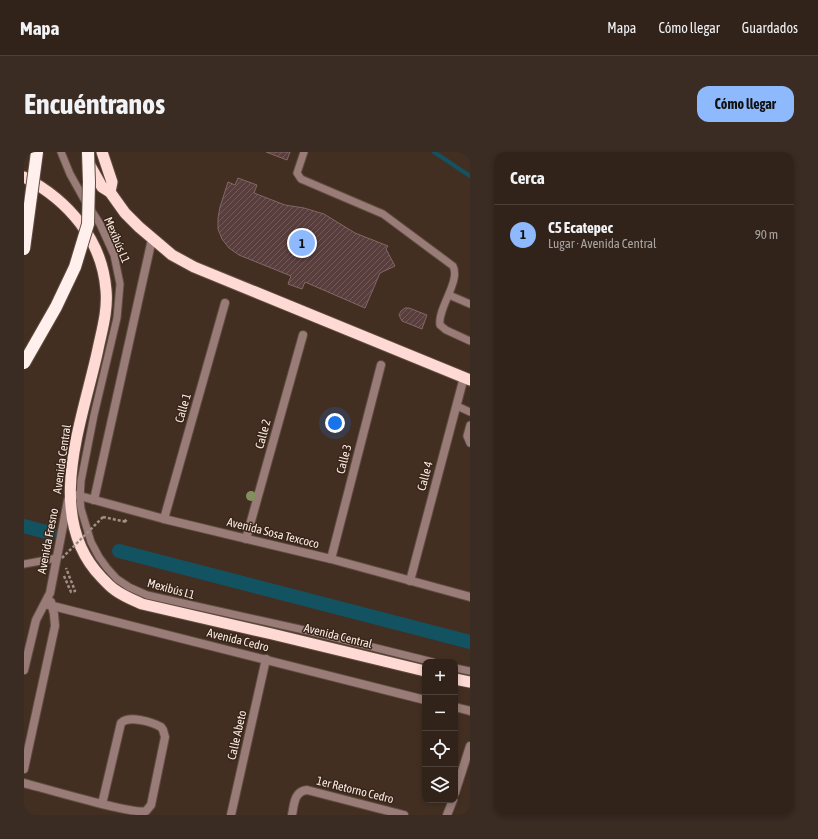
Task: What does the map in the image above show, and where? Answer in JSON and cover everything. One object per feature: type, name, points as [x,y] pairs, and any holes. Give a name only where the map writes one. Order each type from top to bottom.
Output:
[{"type":"highway","points":[[24,249],[37,152]]},
{"type":"highway","points":[[83,152],[102,187],[110,192],[125,213],[152,239],[172,255],[194,267],[467,378]]},
{"type":"highway","points":[[24,363],[56,308],[75,267],[88,224],[88,152]]},
{"type":"highway","points":[[102,152],[112,182],[110,192]]},
{"type":"highway","name":"Avenida Central","points":[[24,177],[49,193],[70,211],[83,225],[97,252],[105,279],[107,291],[105,317],[74,452],[75,495],[70,506],[76,532],[89,563],[114,590],[123,596],[142,604],[422,670]]},
{"type":"highway","points":[[458,680],[470,682]]},
{"type":"street","points":[[94,500],[152,239]]},
{"type":"street","name":"Calle 1","points":[[164,519],[226,303]]},
{"type":"street","name":"Calle 2","points":[[246,539],[303,335]]},
{"type":"street","name":"Calle 3","points":[[331,560],[380,365]]},
{"type":"street","name":"Calle 4","points":[[410,580],[457,406],[467,378]]},
{"type":"street","name":"Avenida Sosa Texcoco","points":[[75,495],[164,519],[410,580],[470,597]]},
{"type":"street","name":"Avenida Fresno","points":[[24,670],[36,620],[41,609],[48,605],[75,495]]},
{"type":"street","points":[[24,769],[55,626],[54,614],[48,605]]},
{"type":"street","name":"Avenida Cedro","points":[[48,605],[422,699]]},
{"type":"street","name":"Calle Abeto","points":[[231,815],[266,659]]},
{"type":"street","points":[[458,708],[470,711]]},
{"type":"street","points":[[24,783],[102,804],[148,813],[151,805],[164,734],[163,730],[157,725],[132,719],[124,720],[120,727],[102,804]]},
{"type":"street","points":[[458,784],[470,746]]},
{"type":"street","name":"1er Retorno Cedro","points":[[292,815],[297,795],[300,792],[308,790],[404,815]]},
{"type":"street","points":[[448,815],[452,803]]},
{"type":"lane","name":"Mexibús L1","points":[[61,152],[70,174],[100,224],[114,255],[120,284],[117,318],[94,415],[81,482],[75,495],[81,509],[87,533],[99,557],[117,579],[129,587],[147,595],[304,630],[422,659]]},
{"type":"lane","points":[[304,152],[298,173],[301,179],[383,214],[453,266],[455,272],[449,295],[440,318],[440,325],[446,330],[470,341]]},
{"type":"lane","points":[[449,295],[470,304]]},
{"type":"lane","points":[[457,406],[470,412]]},
{"type":"lane","points":[[470,425],[467,436],[470,442]]},
{"type":"lane","points":[[24,564],[60,558]]},
{"type":"lane","points":[[458,669],[470,671]]},
{"type":"path","points":[[60,558],[103,517]]},
{"type":"path","points":[[60,558],[75,591],[71,592],[60,558]]},
{"type":"building","points":[[266,152],[290,152],[287,160]]},
{"type":"building","points":[[238,178],[257,185],[254,193],[285,205],[304,208],[324,214],[355,233],[388,246],[386,249],[395,266],[380,273],[365,308],[305,282],[302,289],[288,284],[291,276],[239,255],[229,248],[222,239],[218,229],[218,218],[228,182],[235,185]]},
{"type":"building","points":[[405,308],[409,308],[427,315],[422,329],[402,321],[399,315]]},
{"type":"waterway","points":[[434,152],[470,176]]},
{"type":"waterway","points":[[24,526],[50,533]]},
{"type":"waterway","points":[[119,551],[470,642]]},
{"type":"place","name":"C5 Ecatepec","points":[[302,243]]}]
